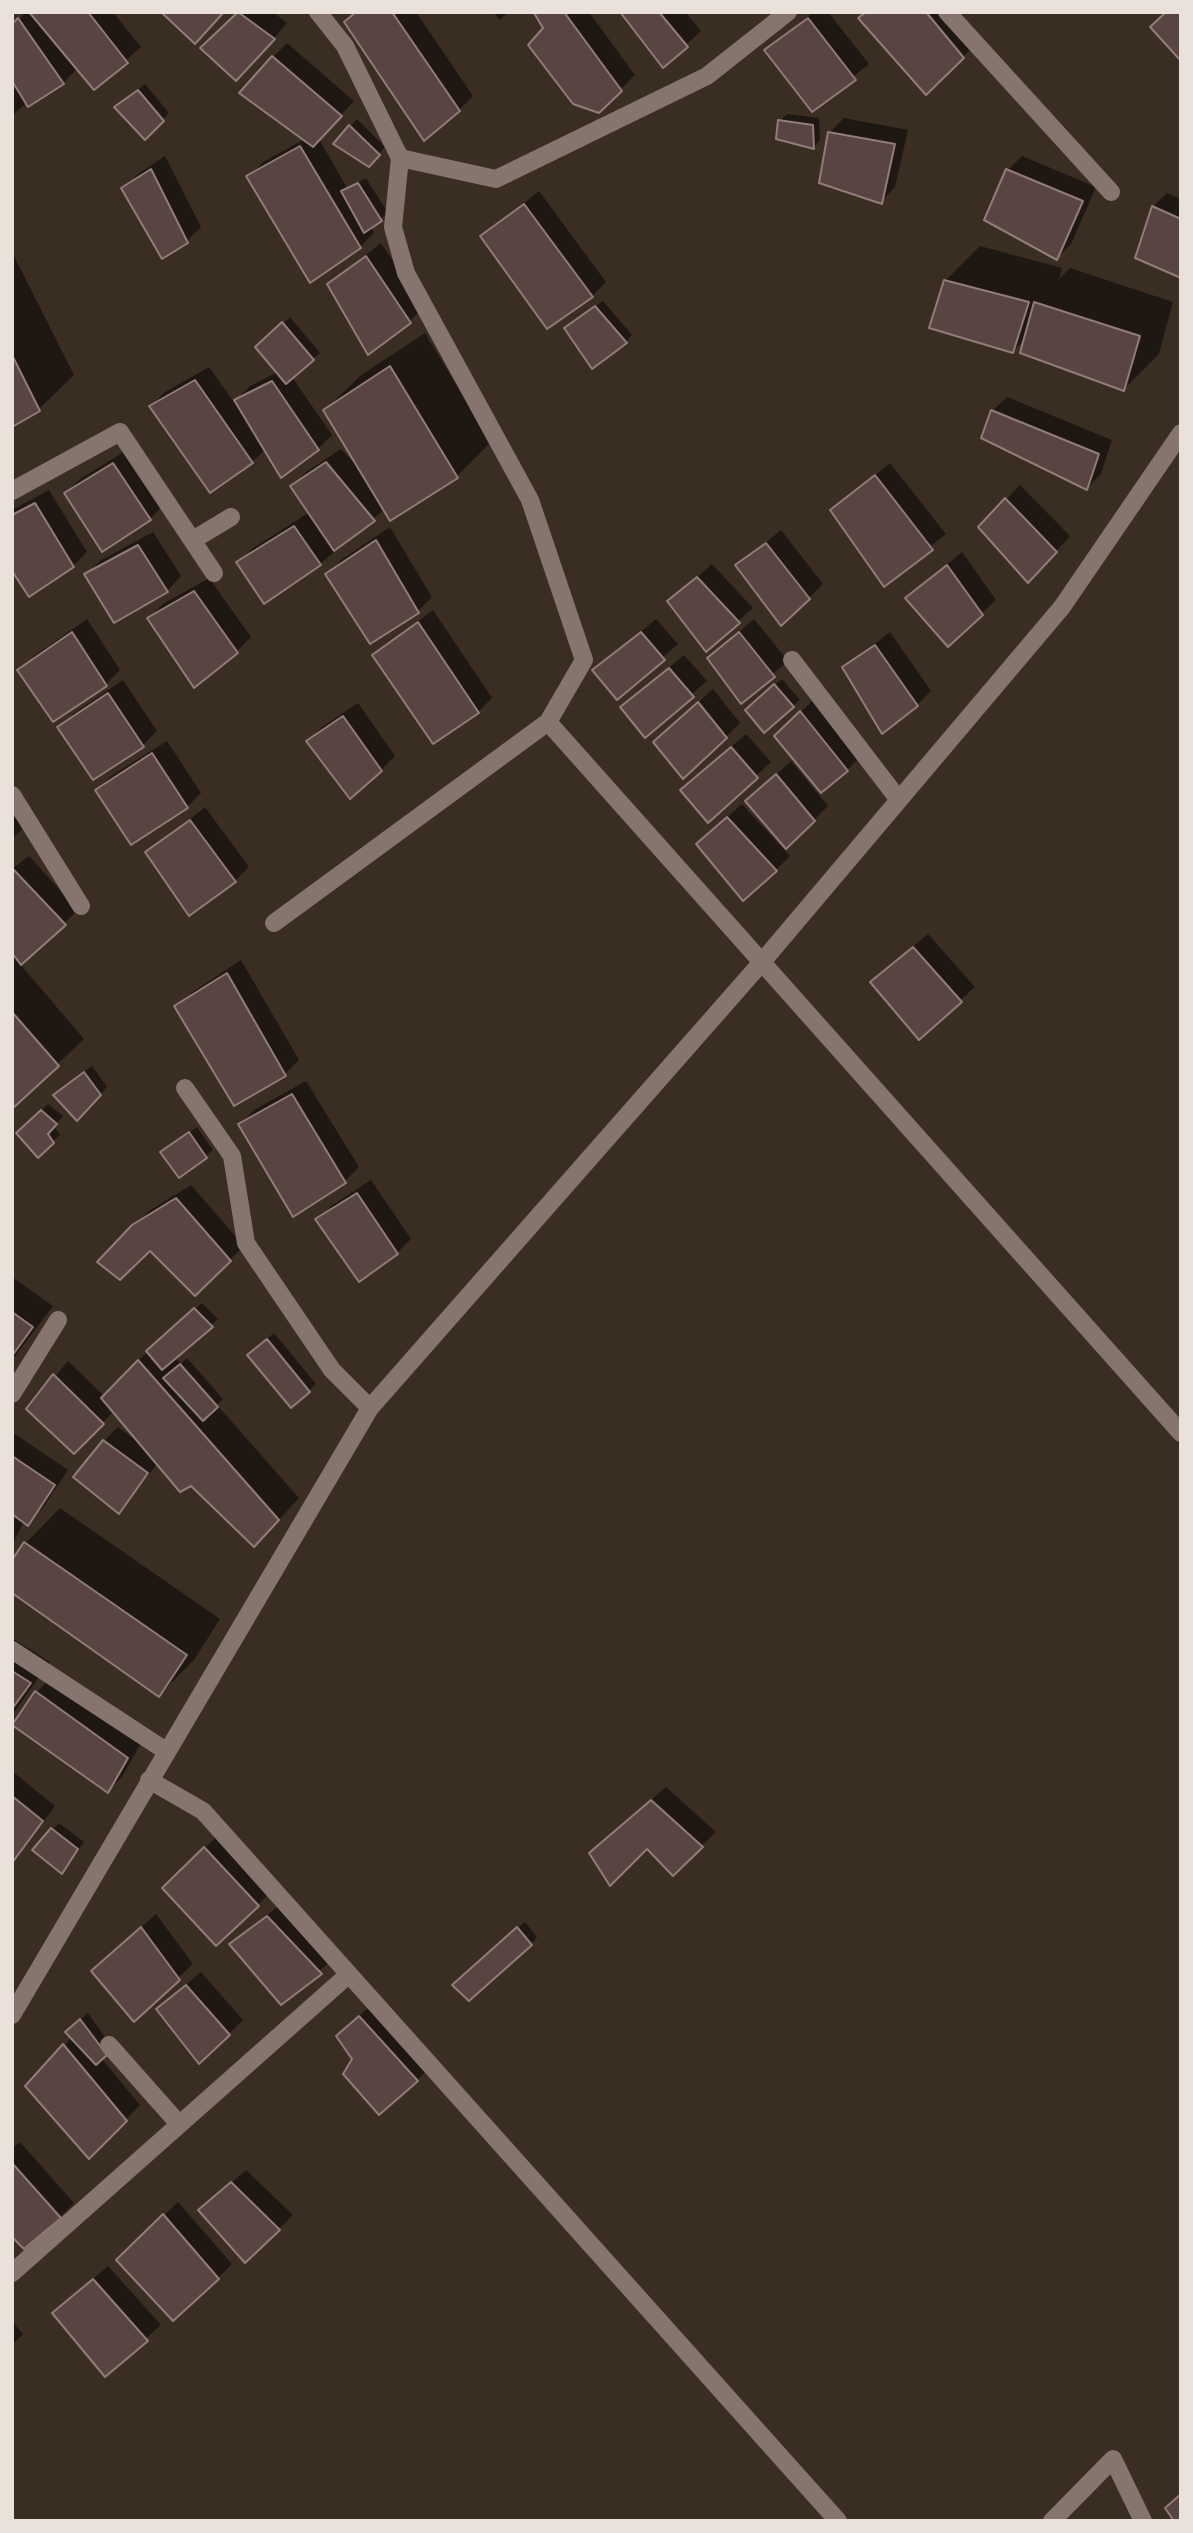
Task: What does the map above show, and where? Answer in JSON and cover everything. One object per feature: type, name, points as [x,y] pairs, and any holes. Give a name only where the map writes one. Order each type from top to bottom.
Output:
[{"type":"street","points":[[274,923],[548,722],[584,660],[530,500],[406,273],[393,227],[400,158],[345,46],[318,12]]},
{"type":"street","points":[[400,158],[496,179],[707,76],[788,12]]},
{"type":"street","points":[[947,12],[1111,192]]},
{"type":"street","points":[[12,492],[120,432],[214,573]]},
{"type":"street","points":[[12,2015],[370,1408],[762,962],[1062,607],[1181,433]]},
{"type":"street","points":[[192,540],[230,517]]},
{"type":"street","points":[[792,660],[899,800]]},
{"type":"street","points":[[548,722],[1181,1433]]},
{"type":"street","points":[[12,795],[81,906]]},
{"type":"street","points":[[185,1088],[232,1156],[246,1243],[332,1370],[370,1408]]},
{"type":"street","points":[[12,1394],[58,1320]]},
{"type":"street","points":[[12,1650],[166,1751]]},
{"type":"street","points":[[149,1780],[203,1811],[838,2521]]},
{"type":"street","points":[[12,2273],[348,1975]]},
{"type":"street","points":[[109,2045],[179,2124]]},
{"type":"street","points":[[1052,2521],[1113,2459],[1143,2521]]},
{"type":"building","points":[[29,12],[88,12],[128,63],[94,90]]},
{"type":"building","points":[[161,12],[224,12],[195,44]]},
{"type":"building","points":[[238,12],[275,39],[236,81],[200,48]]},
{"type":"building","points":[[356,12],[392,12],[460,111],[424,141],[344,22]]},
{"type":"building","points":[[564,12],[622,91],[599,113],[573,104],[528,45],[543,28],[534,13]]},
{"type":"building","points":[[620,12],[659,12],[688,47],[663,68]]},
{"type":"building","points":[[866,12],[926,12],[964,58],[926,95],[858,18]]},
{"type":"building","points":[[1166,12],[1181,12],[1181,61],[1150,27]]},
{"type":"building","points":[[18,18],[64,84],[28,107],[12,81],[12,24]]},
{"type":"building","points":[[808,18],[856,80],[812,112],[764,50]]},
{"type":"building","points":[[272,56],[342,116],[313,147],[239,93]]},
{"type":"building","points":[[138,90],[164,121],[145,140],[114,107]]},
{"type":"building","points":[[778,120],[813,125],[814,149],[776,139]]},
{"type":"building","points":[[349,125],[380,155],[369,167],[333,144]]},
{"type":"building","points":[[828,132],[895,144],[882,204],[819,183]]},
{"type":"building","points":[[300,146],[361,248],[310,283],[246,176]]},
{"type":"building","points":[[151,169],[188,243],[162,259],[121,188]]},
{"type":"building","points":[[1006,169],[1083,201],[1057,260],[984,220]]},
{"type":"building","points":[[358,183],[382,221],[364,233],[341,191]]},
{"type":"building","points":[[524,204],[593,297],[547,329],[480,236]]},
{"type":"building","points":[[1152,206],[1181,219],[1181,278],[1135,258]]},
{"type":"building","points":[[366,256],[411,323],[368,355],[327,284]]},
{"type":"building","points":[[944,280],[1029,302],[1013,353],[929,328]]},
{"type":"building","points":[[1034,302],[1140,336],[1124,391],[1020,353]]},
{"type":"building","points":[[595,306],[627,343],[592,369],[564,328]]},
{"type":"building","points":[[282,322],[314,360],[286,384],[255,347]]},
{"type":"building","points":[[12,355],[40,411],[12,427]]},
{"type":"building","points":[[390,366],[458,478],[390,521],[323,410]]},
{"type":"building","points":[[195,380],[253,463],[210,493],[149,406]]},
{"type":"building","points":[[272,381],[319,450],[281,478],[234,400]]},
{"type":"building","points":[[991,410],[1099,454],[1087,490],[981,438]]},
{"type":"building","points":[[326,462],[375,521],[334,551],[290,486]]},
{"type":"building","points":[[113,463],[151,520],[102,552],[64,493]]},
{"type":"building","points":[[875,475],[933,550],[884,587],[830,510]]},
{"type":"building","points":[[1005,498],[1057,552],[1028,583],[978,527]]},
{"type":"building","points":[[35,503],[74,567],[29,597],[12,571],[12,515]]},
{"type":"building","points":[[294,526],[321,565],[264,604],[236,562]]},
{"type":"building","points":[[376,540],[419,613],[370,644],[325,574]]},
{"type":"building","points":[[766,543],[810,599],[781,626],[735,565]]},
{"type":"building","points":[[138,545],[168,592],[114,623],[84,574]]},
{"type":"building","points":[[947,565],[983,615],[948,647],[905,598]]},
{"type":"building","points":[[697,577],[740,623],[706,652],[667,601]]},
{"type":"building","points":[[194,591],[238,653],[194,688],[147,618]]},
{"type":"building","points":[[418,622],[479,713],[433,744],[372,655]]},
{"type":"building","points":[[72,632],[107,686],[53,722],[17,670]]},
{"type":"building","points":[[641,632],[665,660],[617,700],[592,670]]},
{"type":"building","points":[[739,632],[775,677],[741,704],[707,658]]},
{"type":"building","points":[[875,645],[918,706],[882,734],[842,667]]},
{"type":"building","points":[[669,668],[694,697],[645,738],[620,707]]},
{"type":"building","points":[[774,684],[794,707],[764,733],[745,710]]},
{"type":"building","points":[[108,693],[144,747],[93,780],[57,727]]},
{"type":"building","points":[[698,702],[727,738],[683,779],[653,742]]},
{"type":"building","points":[[800,711],[848,771],[821,793],[774,736]]},
{"type":"building","points":[[343,716],[382,771],[350,799],[306,741]]},
{"type":"building","points":[[731,747],[758,778],[708,823],[680,790]]},
{"type":"building","points":[[152,753],[188,808],[131,845],[95,790]]},
{"type":"building","points":[[776,774],[815,821],[786,849],[745,801]]},
{"type":"building","points":[[727,817],[777,871],[743,901],[696,844]]},
{"type":"building","points":[[190,820],[236,882],[189,916],[145,852]]},
{"type":"building","points":[[13,869],[66,925],[21,965],[12,953]]},
{"type":"building","points":[[913,947],[962,1002],[919,1040],[870,982]]},
{"type":"building","points":[[227,973],[286,1076],[234,1106],[174,1006]]},
{"type":"building","points":[[12,1012],[59,1066],[12,1109]]},
{"type":"building","points":[[84,1072],[101,1095],[77,1121],[53,1095]]},
{"type":"building","points":[[292,1094],[346,1183],[293,1217],[238,1124]]},
{"type":"building","points":[[41,1110],[57,1124],[48,1134],[54,1143],[38,1158],[16,1133]]},
{"type":"building","points":[[189,1132],[207,1158],[179,1178],[160,1152]]},
{"type":"building","points":[[357,1193],[398,1254],[359,1282],[315,1219]]},
{"type":"building","points":[[176,1198],[231,1261],[195,1296],[150,1251],[120,1280],[97,1262],[132,1225]]},
{"type":"building","points":[[194,1308],[213,1327],[162,1370],[146,1351]]},
{"type":"building","points":[[12,1312],[33,1327],[12,1356]]},
{"type":"building","points":[[267,1339],[310,1392],[291,1408],[247,1355]]},
{"type":"building","points":[[138,1360],[279,1520],[254,1547],[191,1486],[180,1492],[101,1398]]},
{"type":"building","points":[[180,1364],[218,1407],[203,1421],[163,1378]]},
{"type":"building","points":[[53,1374],[104,1424],[74,1454],[26,1409]]},
{"type":"building","points":[[103,1440],[148,1473],[119,1514],[73,1477]]},
{"type":"building","points":[[12,1456],[55,1485],[28,1526],[12,1514]]},
{"type":"building","points":[[24,1542],[187,1655],[159,1697],[12,1593],[12,1560]]},
{"type":"building","points":[[12,1671],[31,1683],[12,1709]]},
{"type":"building","points":[[35,1691],[128,1758],[108,1793],[12,1725]]},
{"type":"building","points":[[12,1796],[43,1821],[12,1863]]},
{"type":"building","points":[[651,1800],[703,1847],[673,1876],[647,1849],[610,1886],[589,1853]]},
{"type":"building","points":[[51,1828],[78,1849],[62,1874],[32,1850]]},
{"type":"building","points":[[204,1847],[259,1906],[216,1946],[162,1888]]},
{"type":"building","points":[[267,1916],[322,1974],[281,2005],[229,1944]]},
{"type":"building","points":[[141,1927],[180,1980],[134,2022],[91,1971]]},
{"type":"building","points":[[517,1927],[532,1945],[469,2001],[452,1985]]},
{"type":"building","points":[[186,1985],[230,2035],[199,2064],[156,2009]]},
{"type":"building","points":[[359,2016],[418,2081],[379,2115],[343,2074],[352,2059],[336,2036]]},
{"type":"building","points":[[80,2019],[107,2055],[96,2065],[65,2032]]},
{"type":"building","points":[[63,2044],[127,2121],[89,2159],[25,2086]]},
{"type":"building","points":[[12,2163],[61,2218],[24,2249],[12,2237]]},
{"type":"building","points":[[231,2182],[280,2230],[245,2263],[198,2210]]},
{"type":"building","points":[[163,2214],[219,2279],[173,2321],[116,2260]]},
{"type":"building","points":[[93,2279],[148,2341],[105,2377],[52,2313]]},
{"type":"building","points":[[1181,2494],[1181,2521],[1174,2521],[1165,2508]]}]
